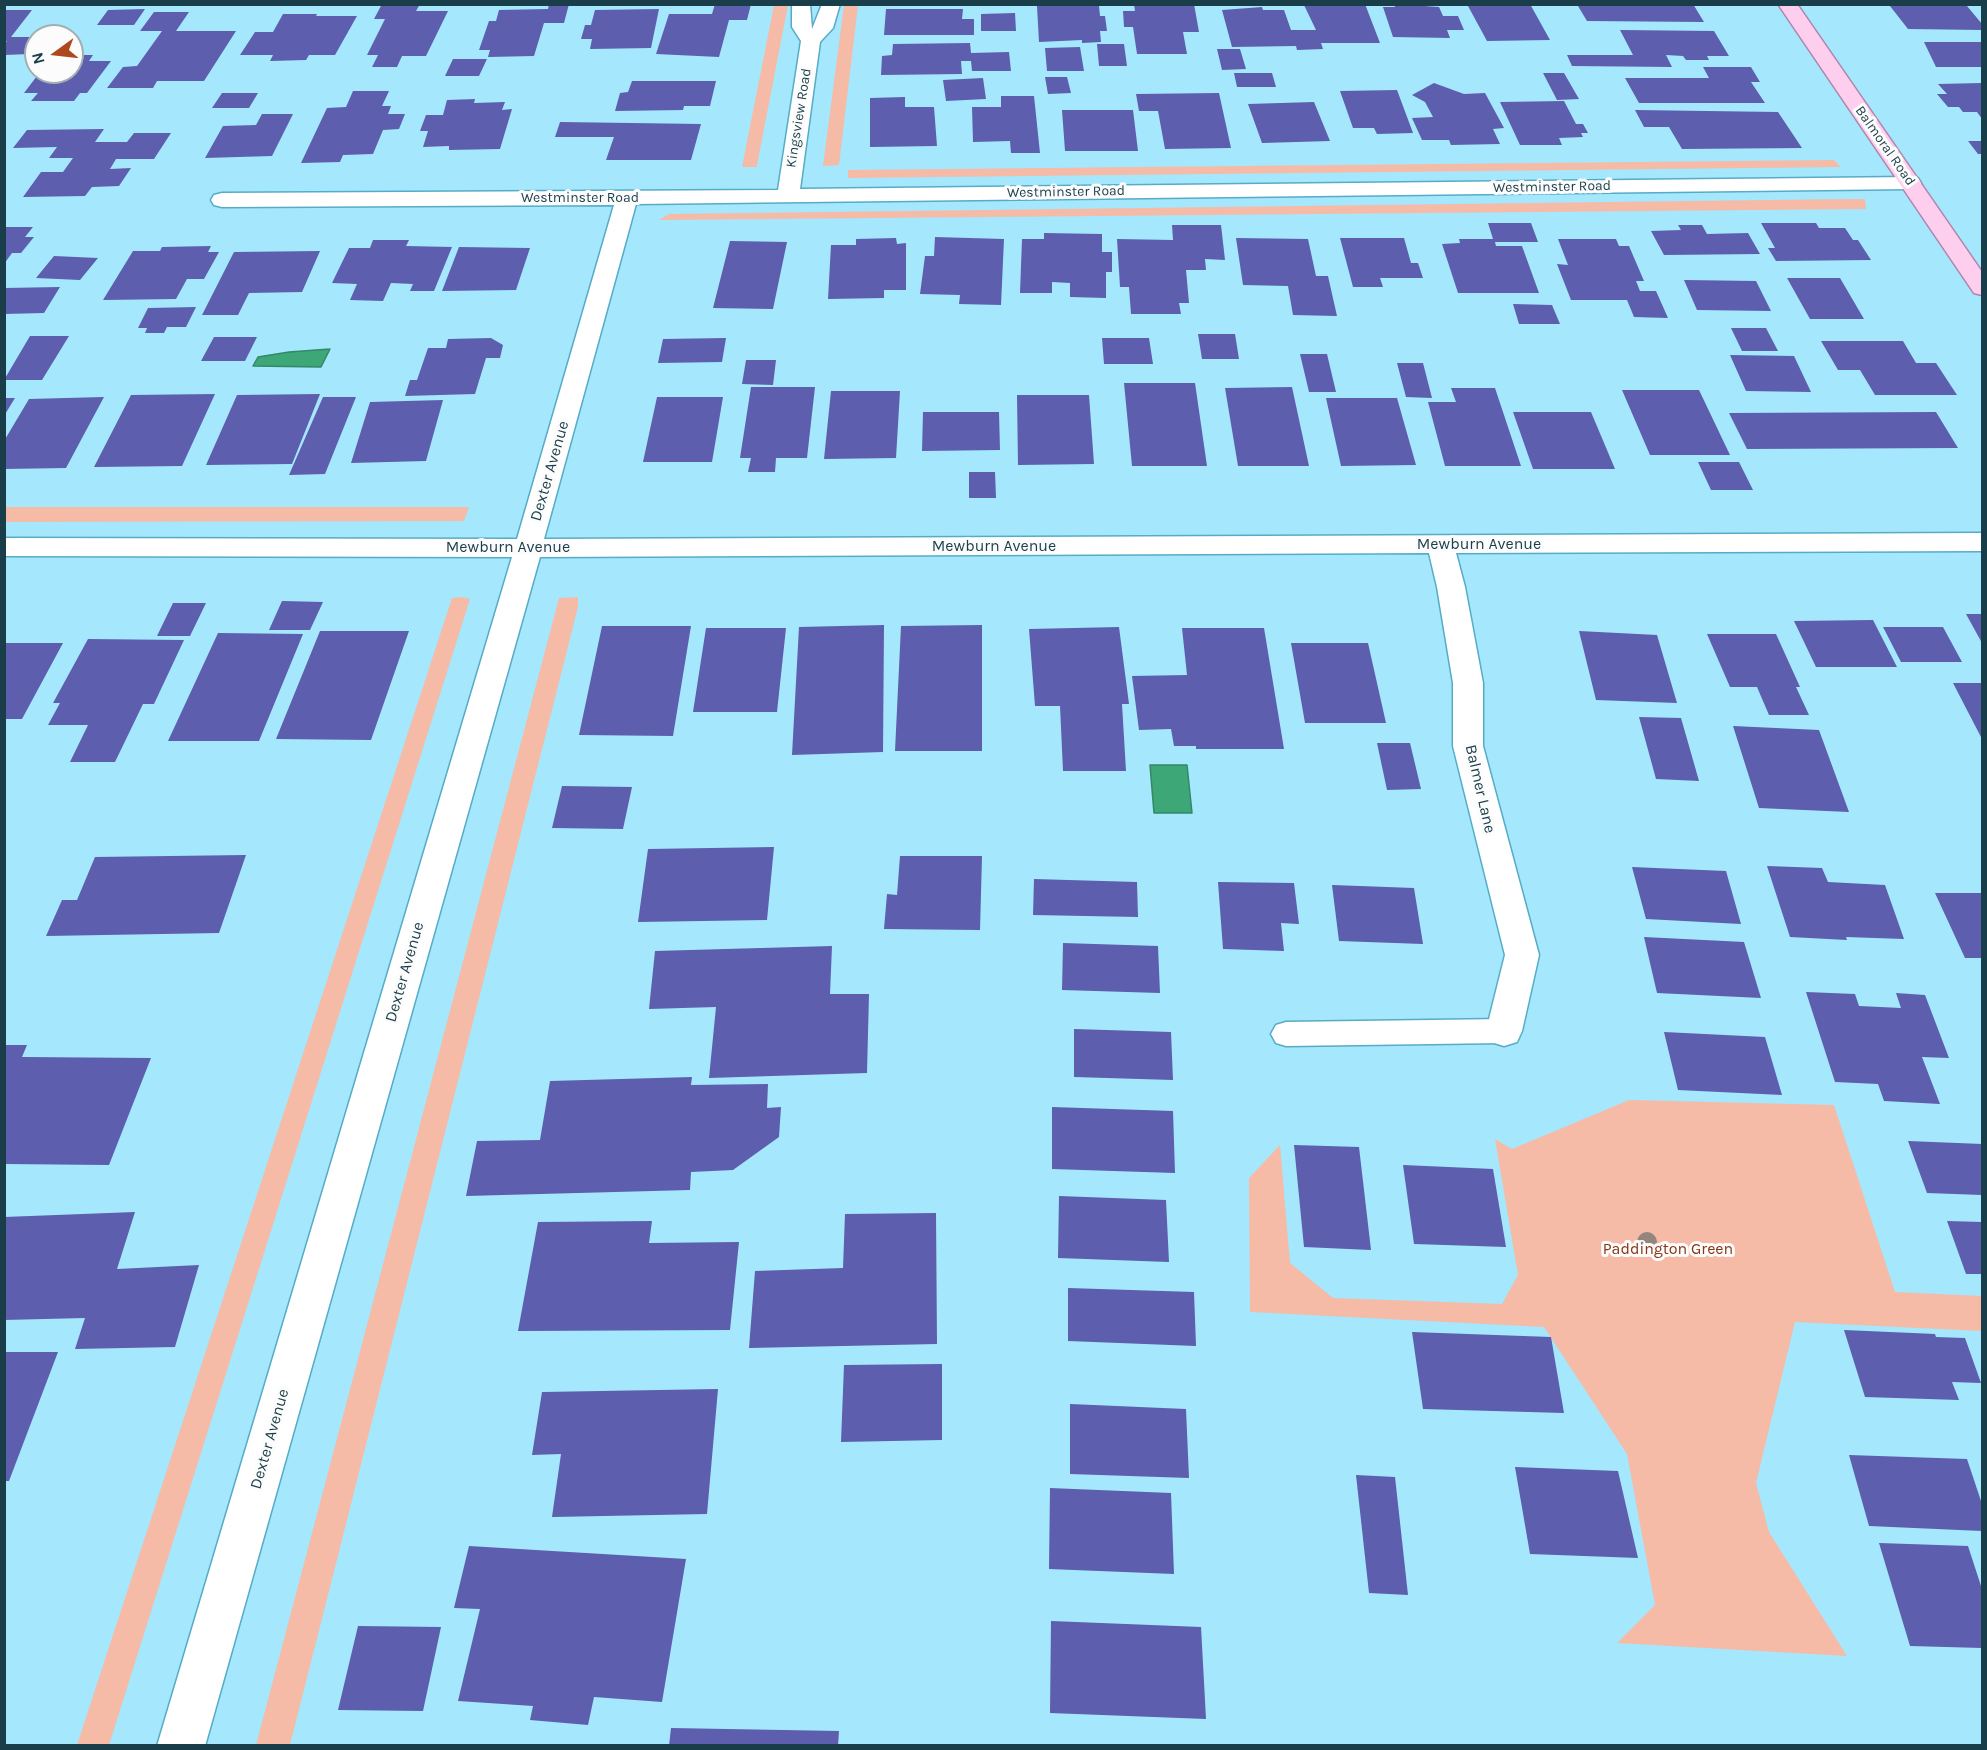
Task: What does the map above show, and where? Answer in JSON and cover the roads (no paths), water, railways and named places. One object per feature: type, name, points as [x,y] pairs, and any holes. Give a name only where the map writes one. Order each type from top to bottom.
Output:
[{"type":"main road","name":"Balmoral Road","points":[[1787,4],[1983,288]]},
{"type":"street","name":"Kingsview Road","points":[[801,4],[801,27],[811,41]]},
{"type":"street","name":"Kingsview Road","points":[[788,195],[811,41],[824,28],[831,4]]},
{"type":"street","name":"Westminster Road","points":[[222,200],[627,198],[1911,183]]},
{"type":"street","name":"Dexter Avenue","points":[[181,1746],[627,198]]},
{"type":"street","name":"Mewburn Avenue","points":[[4,547],[528,548],[1983,542]]},
{"type":"street","name":"Balmer Lane","points":[[1440,544],[1451,587],[1468,683],[1468,746],[1522,955],[1504,1031]]},
{"type":"lane","points":[[1286,1034],[1504,1031]]},
{"type":"park label","name":"Paddington Green","points":[[1668,1249]]}]
